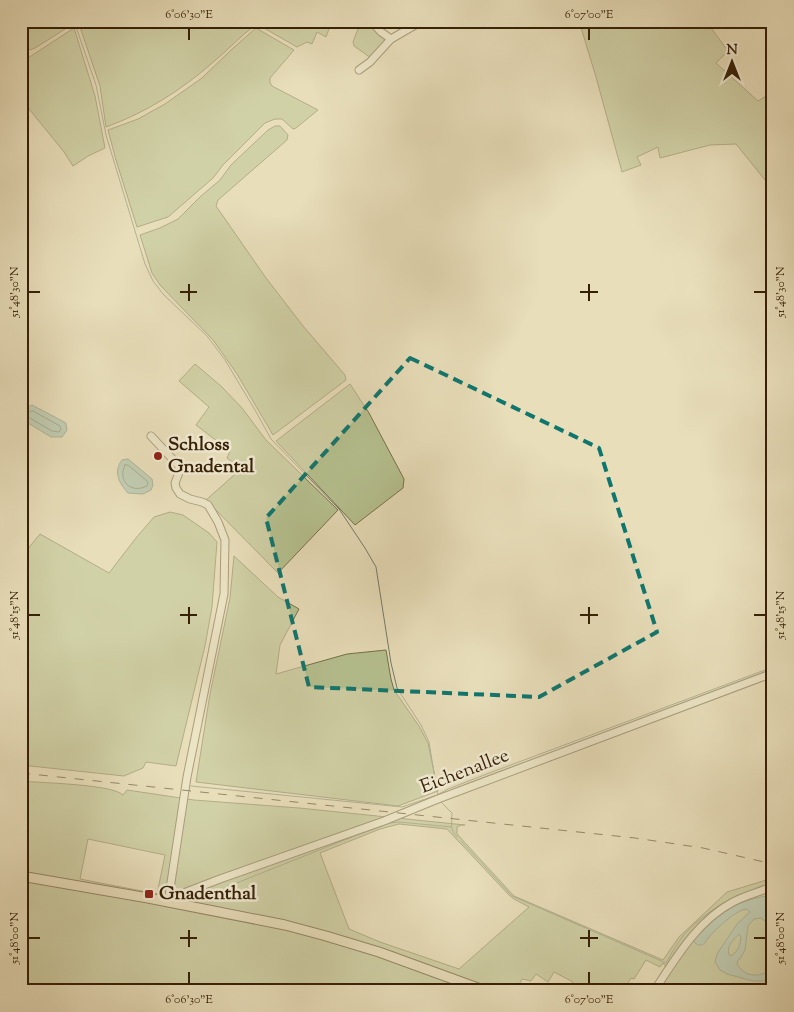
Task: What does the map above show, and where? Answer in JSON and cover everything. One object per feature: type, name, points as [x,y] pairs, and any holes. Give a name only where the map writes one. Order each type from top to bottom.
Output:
[{"type":"main road","points":[[21,876],[168,900],[263,920],[326,936],[486,991]]},
{"type":"street","points":[[371,21],[391,39]]},
{"type":"street","points":[[359,70],[370,62],[391,39],[422,21]]},
{"type":"street","points":[[151,436],[178,465],[180,470],[175,484],[180,494],[205,504],[218,522],[224,540],[224,594],[187,777],[168,900]]},
{"type":"street","name":"Eichenallee","points":[[168,900],[229,876],[384,821],[773,673]]},
{"type":"street","points":[[654,991],[691,937],[710,916],[732,902],[773,886]]},
{"type":"highlighted area","points":[[410,358],[599,448],[657,632],[539,697],[309,687],[266,518]]},
{"type":"green space","points":[[21,21],[72,21],[73,24],[30,50],[21,41]]},
{"type":"green space","points":[[78,21],[332,21],[326,37],[317,32],[312,44],[307,42],[297,47],[257,24],[199,74],[174,92],[148,108],[106,127],[100,86]]},
{"type":"green space","points":[[361,21],[369,21],[388,39],[371,58],[354,46],[353,42]]},
{"type":"green space","points":[[579,21],[706,21],[728,51],[716,63],[758,101],[773,92],[773,133],[767,139],[773,144],[773,172],[765,180],[736,144],[710,145],[660,158],[658,147],[637,157],[641,165],[622,172]]},
{"type":"green space","points":[[74,28],[95,96],[105,148],[73,166],[21,99],[21,63]]},
{"type":"green space","points":[[256,28],[294,50],[270,78],[272,86],[318,110],[293,129],[282,119],[275,119],[265,123],[223,165],[213,178],[168,217],[137,227],[108,130],[138,119],[165,104],[202,78]]},
{"type":"green space","points":[[275,126],[280,126],[288,135],[287,140],[218,200],[216,206],[266,278],[303,326],[345,375],[346,380],[273,435],[237,374],[213,340],[160,285],[152,273],[140,235],[178,219],[220,180],[231,165],[268,130]]},
{"type":"green space","points":[[195,364],[221,386],[242,408],[266,440],[338,510],[278,573],[206,500],[241,469],[227,458],[230,451],[196,425],[209,407],[179,381]]},
{"type":"green space","points":[[350,384],[369,413],[404,479],[403,488],[355,525],[276,441]]},
{"type":"green space","points":[[170,512],[183,515],[209,533],[217,542],[212,607],[205,646],[176,766],[146,762],[143,768],[124,776],[21,765],[21,557],[40,534],[109,573],[154,517]]},
{"type":"green space","points":[[234,556],[278,597],[299,609],[280,645],[276,674],[347,654],[386,650],[394,690],[419,726],[428,743],[438,791],[398,806],[196,782],[210,694],[230,598]]},
{"type":"green space","points":[[21,781],[91,786],[116,791],[123,795],[127,790],[194,800],[299,808],[465,825],[457,827],[457,834],[514,896],[663,960],[679,937],[727,892],[773,878],[773,991],[656,991],[669,970],[663,963],[660,967],[646,960],[634,979],[631,978],[628,983],[631,986],[629,990],[623,987],[620,990],[613,986],[610,991],[572,991],[569,989],[573,982],[554,972],[548,982],[536,974],[531,981],[522,979],[516,991],[498,991],[455,975],[447,987],[458,991],[21,991]],"holes":[[[399,824],[447,829],[509,895],[529,907],[459,969],[380,942],[349,929],[320,853],[380,829]],[[88,839],[165,855],[157,894],[80,879]]]},
{"type":"water","points":[[32,405],[66,423],[67,430],[62,437],[51,437],[23,420],[22,413]]},
{"type":"water","points":[[128,459],[152,479],[153,485],[151,490],[143,494],[128,493],[125,489],[118,477],[118,469],[122,460]]},
{"type":"water","points":[[773,894],[773,927],[761,918],[754,919],[748,926],[745,950],[737,964],[744,972],[754,975],[763,974],[773,968],[773,977],[767,981],[753,981],[727,974],[720,970],[715,962],[717,954],[737,924],[750,912],[747,909],[732,916],[716,929],[702,945],[694,942],[694,939],[711,922],[739,904]],"holes":[[[739,934],[741,937],[738,948],[730,956],[728,950],[730,944]]]},
{"type":"waterway","points":[[74,21],[96,85],[106,135],[145,264],[153,281],[163,294],[207,336],[225,360],[271,439],[339,509],[376,567],[391,663],[397,688],[421,725],[429,742],[438,797]]},
{"type":"waterway","points":[[191,786],[402,807],[773,667]]},
{"type":"waterway","points":[[440,801],[452,813],[452,828],[457,837]]},
{"type":"waterway","points":[[390,823],[399,822],[451,827]]},
{"type":"waterway","points":[[224,888],[382,826]]},
{"type":"waterway","points":[[461,841],[512,896],[666,963],[683,936],[695,924],[718,906],[741,894]]},
{"type":"railway","points":[[21,773],[635,838],[703,848],[773,864]]},
{"type":"place","name":"Schloss Gnadental","points":[[158,456]]},
{"type":"place","name":"Gnadenthal","points":[[149,894]]}]
